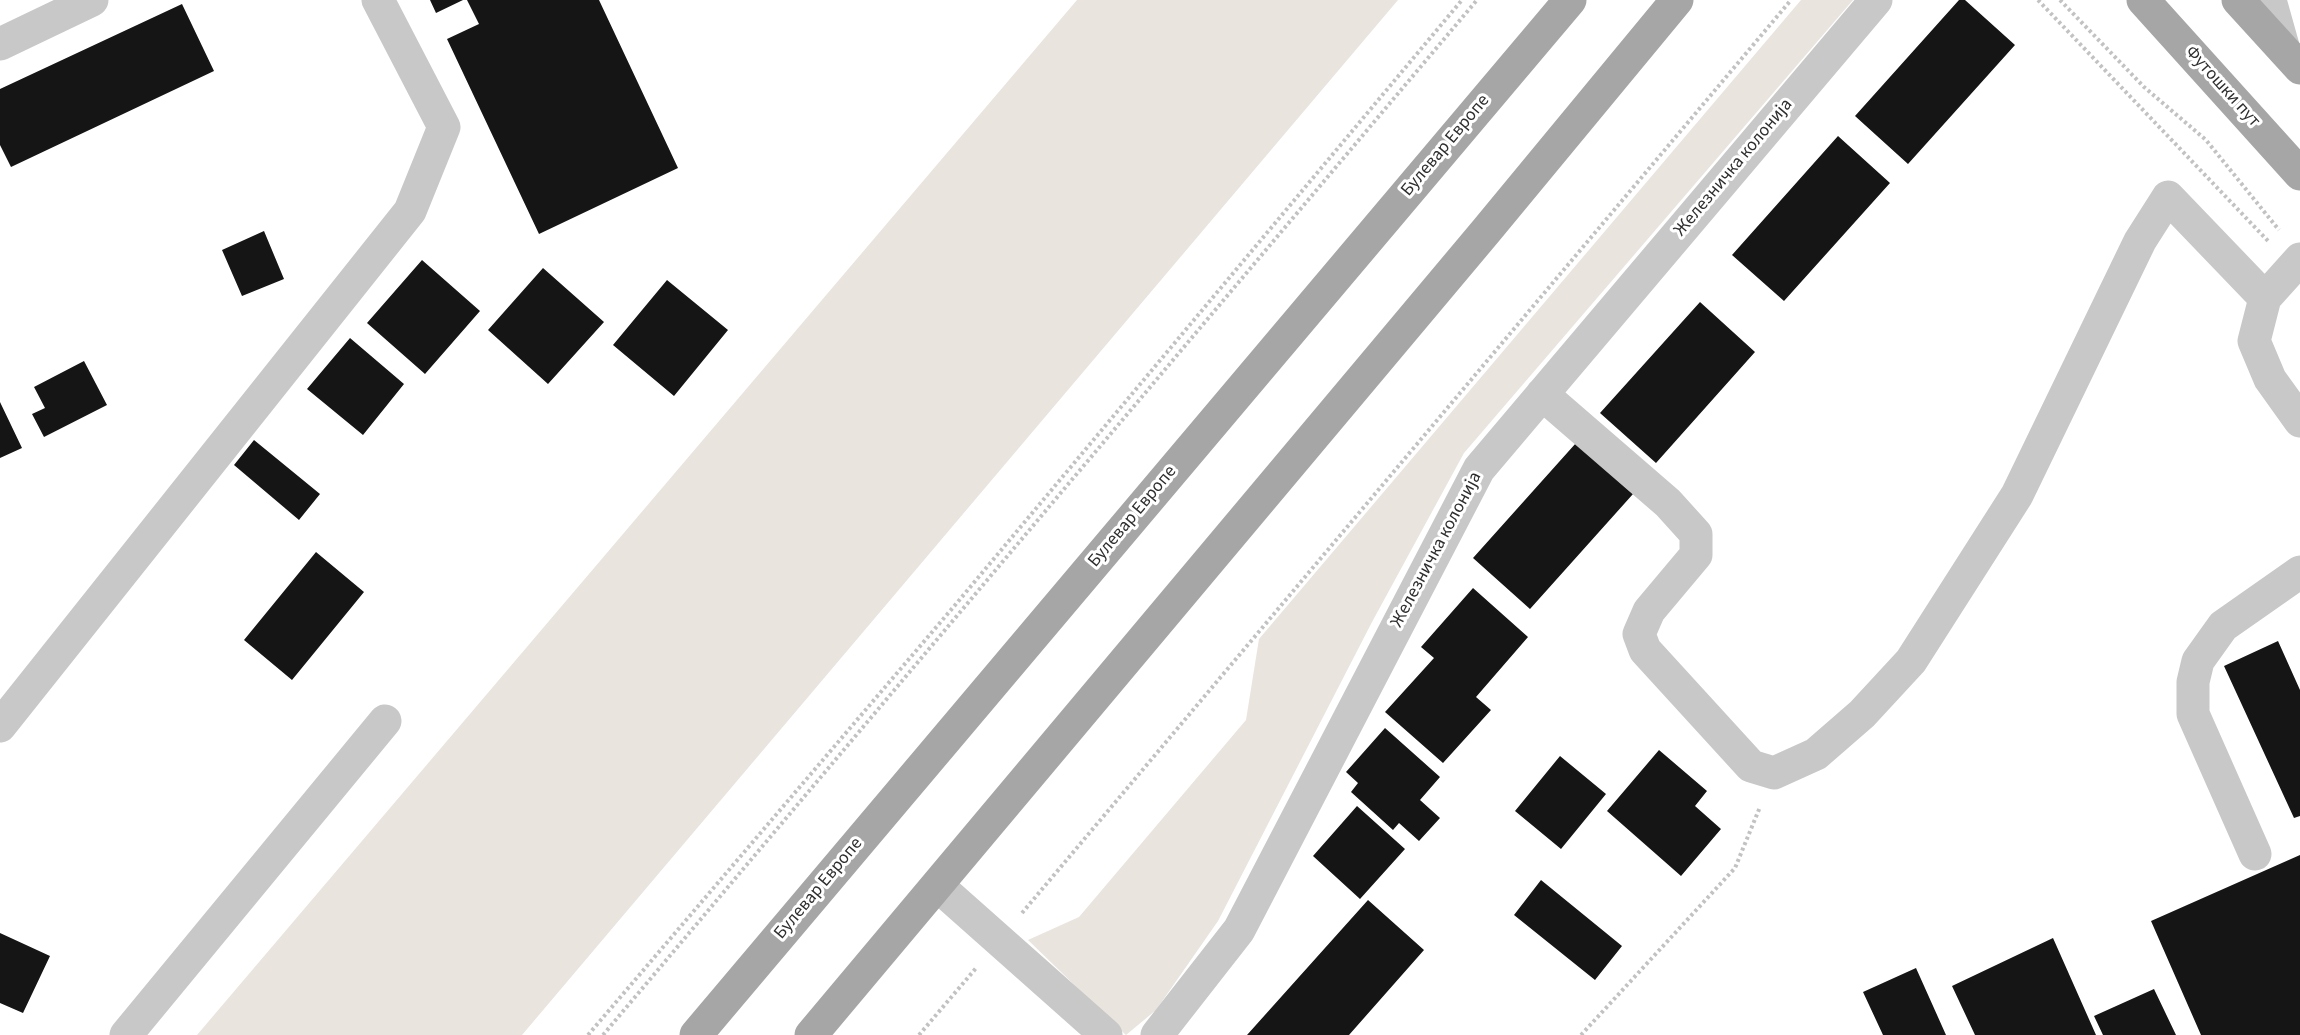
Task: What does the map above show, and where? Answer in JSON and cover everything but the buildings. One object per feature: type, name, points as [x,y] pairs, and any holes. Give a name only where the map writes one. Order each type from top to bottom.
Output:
[{"type":"main road","name":"Булевар Европе","points":[[696,1035],[1570,0]]},
{"type":"main road","points":[[811,1035],[1677,0]]},
{"type":"main road","name":"Футошки пут","points":[[2143,0],[2300,174]]},
{"type":"main road","points":[[2238,0],[2292,59]]},
{"type":"street","points":[[0,44],[92,0]]},
{"type":"street","points":[[0,726],[410,211],[444,127],[378,0]]},
{"type":"street","name":"Железничка колонија","points":[[1156,1035],[1239,930],[1479,469],[1876,0]]},
{"type":"street","points":[[2270,0],[2292,59]]},
{"type":"street","points":[[1542,394],[1668,503],[1696,534],[1696,555],[1649,611],[1639,634],[1645,650],[1751,766],[1774,773],[1816,754],[1862,714],[1911,661],[2017,495],[2140,241],[2168,197],[2265,298]]},
{"type":"street","points":[[2293,254],[2265,298],[2254,340],[2270,379],[2300,422]]},
{"type":"street","points":[[2255,854],[2193,714],[2193,682],[2198,661],[2223,626],[2300,572]]},
{"type":"street","points":[[126,1035],[385,721]]},
{"type":"street","points":[[938,886],[1106,1035]]},
{"type":"path","points":[[588,1035],[956,604],[1462,0]]},
{"type":"path","points":[[603,1035],[1477,0]]},
{"type":"path","points":[[919,1035],[1791,0]]},
{"type":"path","points":[[2038,0],[2293,254]]},
{"type":"path","points":[[2060,0],[2144,87],[2206,140],[2293,254]]},
{"type":"path","points":[[1581,1035],[1735,868],[1774,773]]},
{"type":"shaded area","points":[[1077,0],[1398,0],[522,1035],[197,1035]]},
{"type":"shaded area","points":[[1801,0],[1853,0],[1464,453],[1372,622],[1218,921],[1156,1010],[1126,1035],[1028,940],[1079,917],[1246,720],[1259,639]]}]
